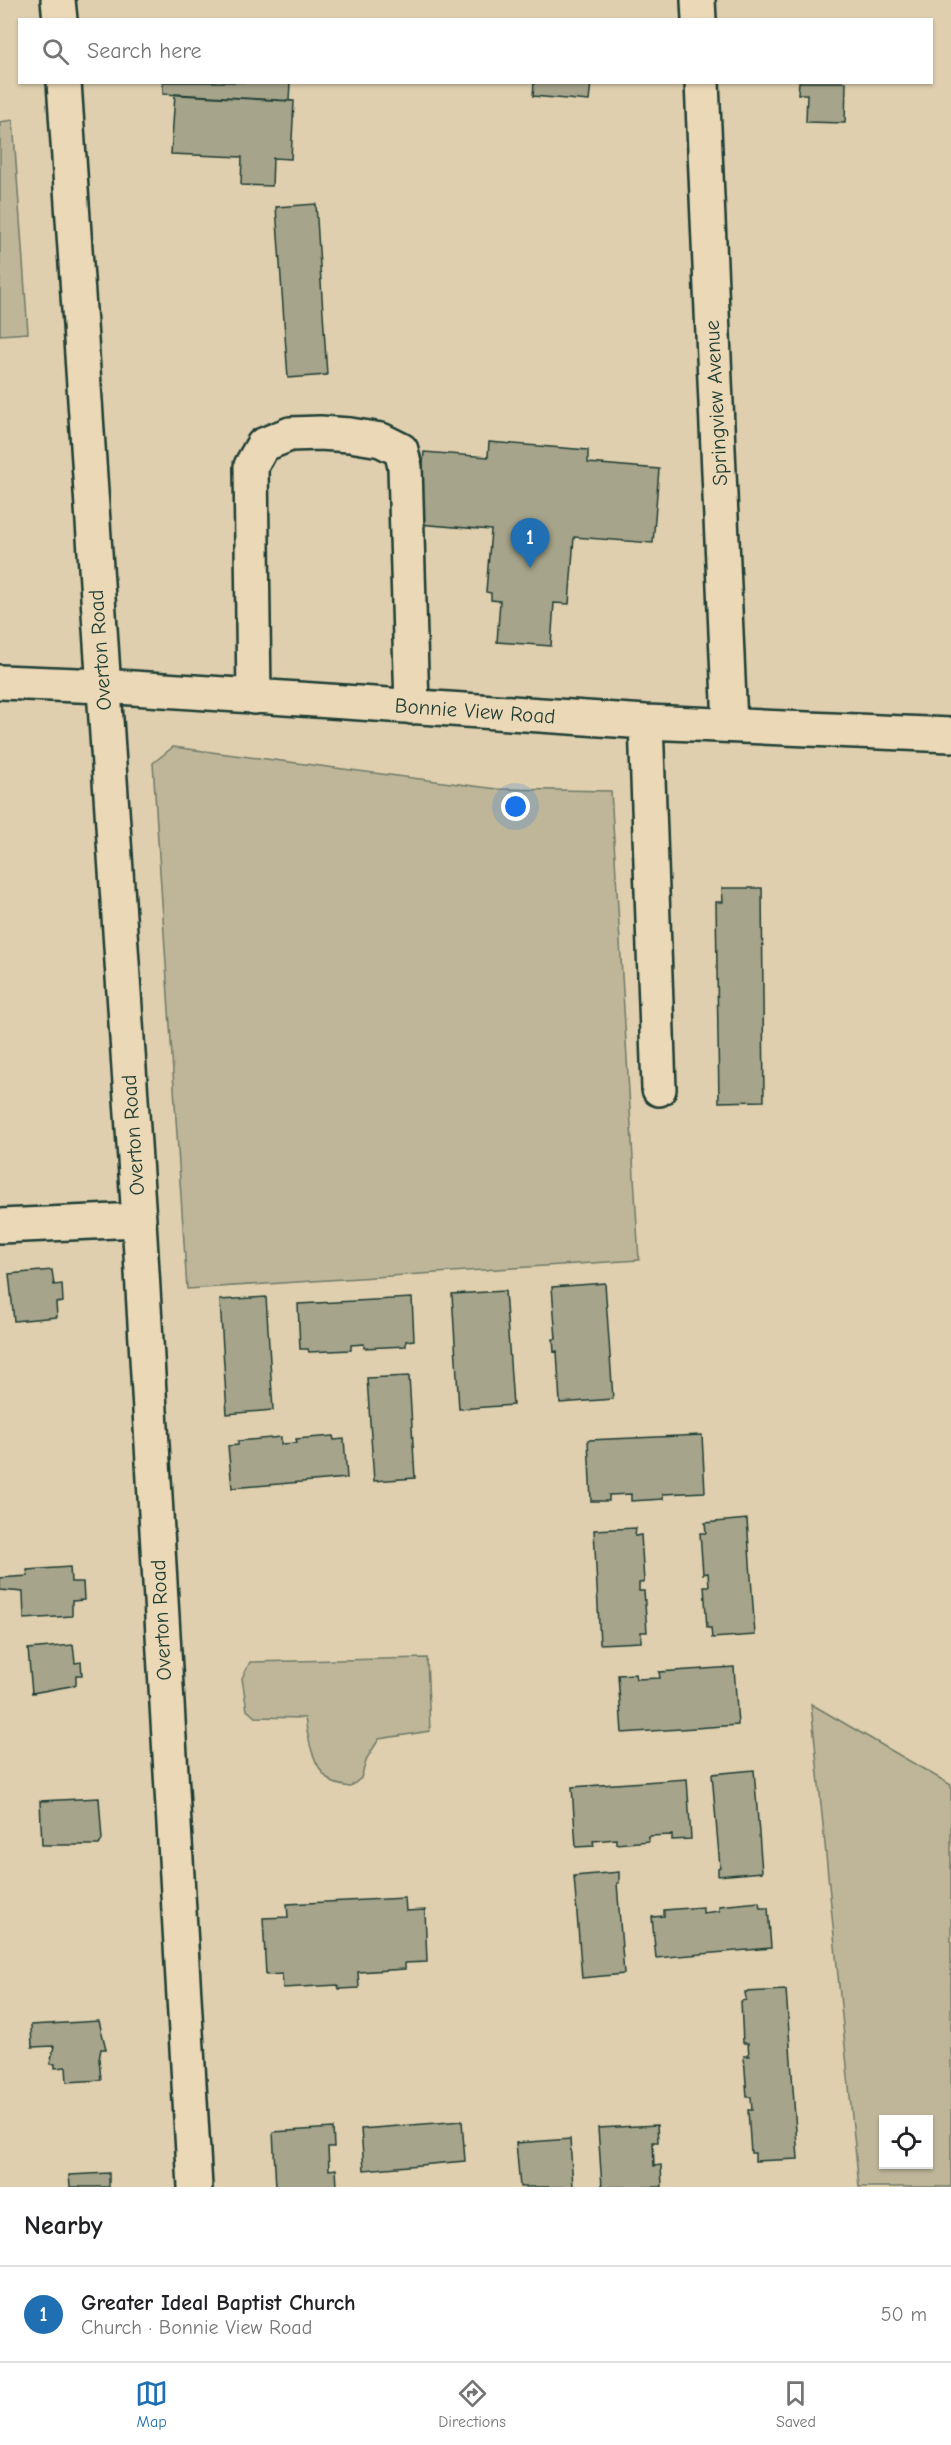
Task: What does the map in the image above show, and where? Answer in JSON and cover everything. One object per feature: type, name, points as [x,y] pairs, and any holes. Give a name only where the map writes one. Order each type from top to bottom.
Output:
[{"type":"street","points":[[58,0],[60,18]]},
{"type":"street","points":[[698,0],[699,18]]},
{"type":"street","name":"Overton Road","points":[[64,84],[139,1220],[195,2187]]},
{"type":"street","name":"Springview Avenue","points":[[702,84],[730,724]]},
{"type":"street","points":[[254,697],[251,466],[263,445],[290,434],[320,433],[381,440],[401,450],[405,467],[412,707]]},
{"type":"street","name":"Bonnie View Road","points":[[0,682],[103,686],[646,722],[951,735]]},
{"type":"street","points":[[646,722],[660,1089]]},
{"type":"street","points":[[0,1226],[139,1220]]},
{"type":"shaded area","points":[[13,120],[28,333],[0,335],[0,122]]},
{"type":"shaded area","points":[[173,747],[497,789],[611,791],[639,1260],[187,1289],[153,763]]},
{"type":"shaded area","points":[[427,1658],[430,1731],[379,1739],[367,1758],[361,1778],[350,1787],[332,1782],[320,1769],[310,1744],[305,1718],[255,1717],[247,1710],[242,1678],[250,1662]]},
{"type":"shaded area","points":[[811,1704],[951,1785],[951,2187],[859,2187]]},
{"type":"building","points":[[163,84],[290,84],[289,101],[163,94]]},
{"type":"building","points":[[534,84],[591,84],[589,101],[533,96]]},
{"type":"building","points":[[799,84],[846,84],[845,123],[806,122],[807,94],[798,94]]},
{"type":"building","points":[[175,94],[294,101],[291,159],[273,158],[272,186],[241,185],[242,157],[171,154]]},
{"type":"building","points":[[316,204],[327,375],[288,378],[276,207]]},
{"type":"building","points":[[489,442],[588,450],[588,463],[659,469],[653,543],[574,537],[569,604],[554,603],[551,646],[497,642],[500,601],[491,600],[491,593],[486,592],[491,530],[418,524],[424,452],[488,457]]},
{"type":"building","points":[[722,888],[762,888],[764,1101],[719,1102],[716,902],[723,902]]},
{"type":"building","points":[[52,1270],[54,1285],[62,1284],[63,1302],[56,1303],[57,1317],[14,1321],[9,1274]]},
{"type":"building","points":[[605,1283],[613,1399],[560,1403],[557,1351],[554,1352],[553,1339],[556,1339],[552,1287]]},
{"type":"building","points":[[505,1291],[513,1405],[459,1409],[452,1294]]},
{"type":"building","points":[[266,1297],[273,1410],[227,1414],[220,1300]]},
{"type":"building","points":[[412,1298],[414,1340],[406,1341],[406,1346],[364,1348],[364,1344],[351,1345],[351,1350],[309,1352],[308,1349],[300,1349],[298,1304]]},
{"type":"building","points":[[409,1376],[415,1478],[374,1481],[367,1378]]},
{"type":"building","points":[[702,1435],[705,1492],[663,1494],[663,1499],[631,1501],[631,1494],[609,1495],[609,1501],[591,1501],[588,1440]]},
{"type":"building","points":[[333,1436],[334,1440],[344,1439],[347,1478],[232,1488],[228,1446],[238,1445],[238,1441],[281,1437],[281,1444],[297,1443],[296,1439]]},
{"type":"building","points":[[747,1519],[755,1635],[712,1638],[711,1628],[707,1628],[704,1586],[709,1586],[708,1573],[703,1574],[700,1533],[706,1533],[705,1523]]},
{"type":"building","points":[[636,1528],[635,1536],[641,1535],[644,1582],[639,1583],[639,1591],[644,1591],[647,1632],[641,1632],[641,1642],[600,1644],[594,1530]]},
{"type":"building","points":[[70,1567],[71,1582],[83,1582],[84,1600],[72,1601],[72,1616],[24,1619],[23,1592],[0,1590],[0,1578],[28,1576],[27,1570]]},
{"type":"building","points":[[73,1645],[75,1663],[81,1662],[82,1675],[76,1675],[76,1685],[32,1693],[28,1649]]},
{"type":"building","points":[[734,1667],[738,1725],[622,1733],[618,1675],[635,1674],[636,1679],[660,1678],[659,1672]]},
{"type":"building","points":[[754,1770],[762,1872],[718,1876],[720,1867],[712,1774]]},
{"type":"building","points":[[687,1779],[691,1839],[672,1840],[672,1835],[648,1836],[649,1841],[616,1844],[616,1839],[593,1841],[594,1846],[576,1847],[572,1787]]},
{"type":"building","points":[[99,1798],[102,1840],[99,1845],[42,1845],[40,1801]]},
{"type":"building","points":[[619,1872],[619,1883],[617,1883],[624,1974],[582,1978],[574,1876]]},
{"type":"building","points":[[405,1898],[406,1911],[425,1910],[427,1962],[405,1963],[405,1969],[358,1972],[359,1988],[339,1989],[338,1985],[283,1988],[282,1974],[266,1975],[263,1918],[288,1917],[287,1904]]},
{"type":"building","points":[[759,1902],[760,1908],[768,1908],[771,1948],[656,1958],[652,1917],[664,1916],[664,1910],[703,1907],[703,1913],[719,1911],[719,1906]]},
{"type":"building","points":[[786,1990],[798,2159],[755,2161],[755,2153],[751,2153],[748,2110],[752,2110],[751,2097],[747,2097],[744,2056],[749,2056],[748,2043],[743,2043],[741,2001],[746,2000],[745,1992]]},
{"type":"building","points":[[99,2021],[106,2049],[101,2049],[99,2059],[101,2080],[67,2082],[66,2067],[55,2068],[55,2064],[50,2064],[54,2046],[32,2047],[31,2025]]},
{"type":"building","points":[[462,2121],[465,2161],[364,2170],[361,2129]]},
{"type":"building","points":[[657,2125],[658,2142],[653,2142],[654,2166],[661,2165],[662,2187],[602,2187],[598,2128]]},
{"type":"building","points":[[333,2128],[334,2147],[328,2147],[329,2170],[336,2169],[337,2187],[276,2187],[273,2132]]},
{"type":"building","points":[[570,2139],[573,2187],[520,2187],[516,2143]]},
{"type":"building","points":[[109,2173],[109,2187],[70,2187],[69,2175]]},
{"type":"place","name":"Greater Ideal Baptist Church","points":[[530,568]]}]
